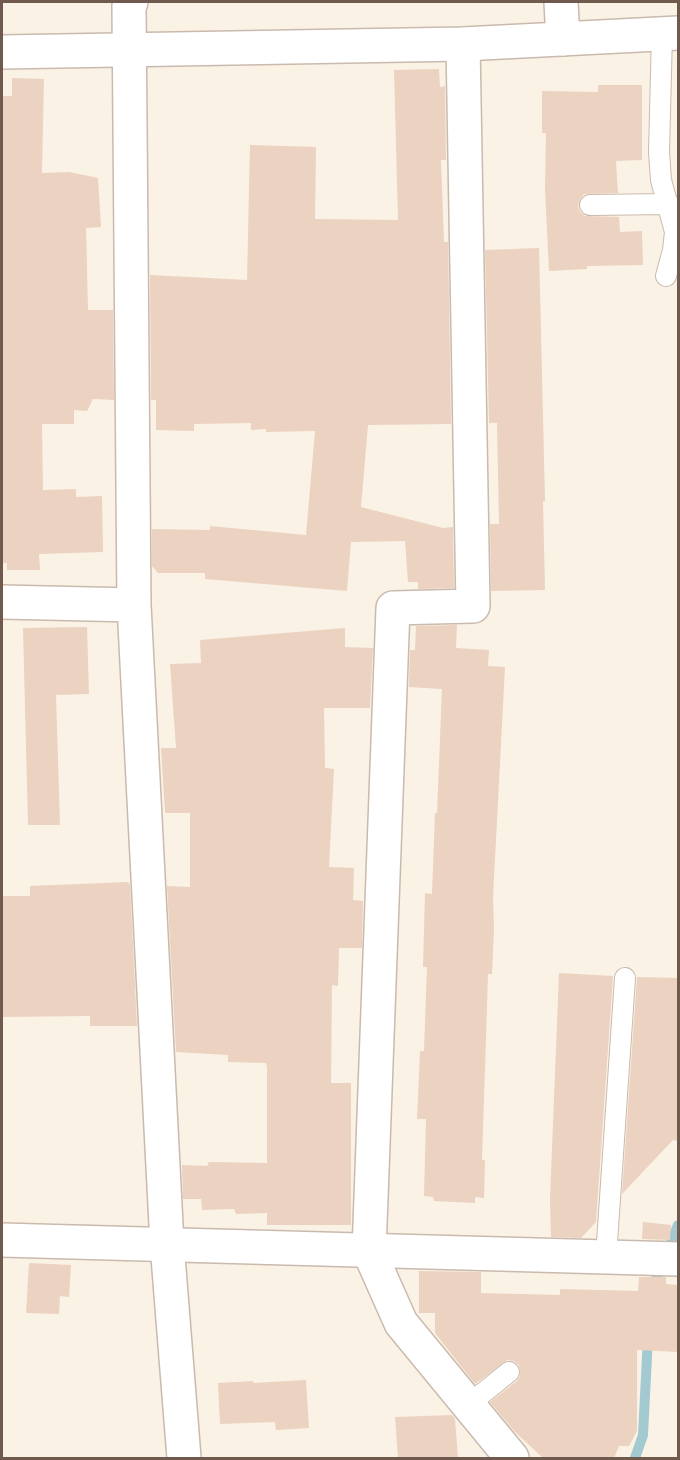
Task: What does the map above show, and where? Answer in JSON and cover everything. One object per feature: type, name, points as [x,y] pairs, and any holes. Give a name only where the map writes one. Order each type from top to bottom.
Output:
[{"type":"street","points":[[130,2],[135,605],[167,1244],[184,1458]]},
{"type":"street","points":[[561,2],[563,39]]},
{"type":"street","points":[[2,52],[464,44],[670,33]]},
{"type":"street","points":[[464,44],[473,606],[393,608],[369,1251],[401,1323],[512,1458]]},
{"type":"street","points":[[2,602],[135,605]]},
{"type":"street","points":[[2,1240],[671,1259]]},
{"type":"lane","points":[[666,276],[675,232],[661,180],[659,152],[670,33]]},
{"type":"lane","points":[[590,205],[669,204]]},
{"type":"lane","points":[[606,1257],[625,978]]},
{"type":"lane","points":[[468,1405],[509,1372]]},
{"type":"building","points":[[439,69],[440,87],[445,86],[446,160],[441,160],[444,242],[448,242],[451,424],[368,425],[361,507],[443,528],[453,527],[454,588],[418,589],[418,582],[408,582],[405,541],[351,542],[347,591],[205,579],[205,573],[158,573],[152,566],[152,529],[210,530],[210,526],[306,535],[315,431],[266,432],[266,429],[251,430],[251,423],[194,424],[194,431],[156,430],[156,400],[151,400],[150,275],[247,280],[250,145],[316,147],[315,219],[398,220],[394,70]]},
{"type":"building","points":[[12,78],[44,79],[42,173],[69,172],[98,178],[101,227],[86,228],[88,310],[113,310],[114,400],[93,399],[87,411],[74,410],[74,424],[42,424],[43,490],[76,489],[76,497],[102,496],[103,552],[39,554],[40,570],[7,570],[7,563],[2,563],[2,96],[12,96]]},
{"type":"building","points":[[598,85],[642,85],[642,160],[616,161],[618,193],[584,194],[578,206],[580,212],[585,216],[619,217],[620,232],[642,231],[643,265],[587,266],[587,269],[549,271],[545,190],[546,133],[542,133],[542,91],[598,92]]},
{"type":"building","points":[[539,248],[545,590],[491,591],[490,524],[499,524],[497,423],[489,423],[485,250]]},
{"type":"building","points":[[457,625],[456,648],[489,650],[488,666],[505,667],[493,897],[492,974],[488,974],[482,1160],[485,1160],[484,1198],[475,1197],[475,1203],[434,1201],[433,1197],[424,1196],[426,1119],[417,1119],[420,1051],[424,1051],[427,967],[423,967],[425,893],[432,894],[442,689],[409,687],[410,650],[415,650],[416,626]]},
{"type":"building","points":[[87,627],[89,694],[56,695],[60,825],[28,825],[23,628]]},
{"type":"building","points":[[345,628],[345,647],[373,648],[370,708],[324,708],[325,768],[334,769],[329,867],[354,868],[353,900],[363,901],[362,948],[339,948],[338,986],[332,985],[331,1083],[351,1083],[351,1225],[267,1225],[267,1213],[236,1214],[234,1209],[202,1210],[201,1199],[183,1199],[182,1165],[207,1166],[209,1162],[267,1163],[267,1068],[266,1063],[228,1062],[228,1055],[176,1052],[167,886],[190,887],[190,813],[165,813],[161,748],[176,748],[170,664],[201,663],[200,640]]},
{"type":"building","points":[[128,882],[130,885],[137,1026],[90,1026],[90,1016],[2,1017],[2,896],[30,896],[30,886]]},
{"type":"building","points":[[559,973],[613,976],[596,1222],[581,1238],[551,1237],[550,1199]]},
{"type":"building","points":[[637,977],[678,978],[678,1141],[673,1140],[622,1194]]},
{"type":"building","points":[[643,1222],[671,1225],[670,1240],[642,1239]]},
{"type":"building","points":[[29,1263],[71,1265],[69,1297],[60,1296],[59,1314],[26,1313]]},
{"type":"building","points":[[419,1271],[481,1272],[481,1293],[560,1295],[560,1289],[638,1291],[639,1277],[666,1277],[666,1284],[678,1285],[678,1352],[637,1350],[637,1431],[629,1446],[619,1446],[614,1458],[543,1458],[515,1432],[490,1402],[517,1381],[520,1376],[519,1365],[507,1360],[475,1384],[435,1333],[435,1313],[419,1313]]},
{"type":"building","points":[[306,1380],[309,1428],[276,1430],[275,1422],[220,1424],[218,1383]]},
{"type":"building","points":[[452,1415],[455,1419],[458,1458],[398,1458],[395,1417]]},
{"type":"waterway","points":[[652,1289],[678,1225]]},
{"type":"waterway","points":[[635,1458],[643,1435],[648,1337]]}]
